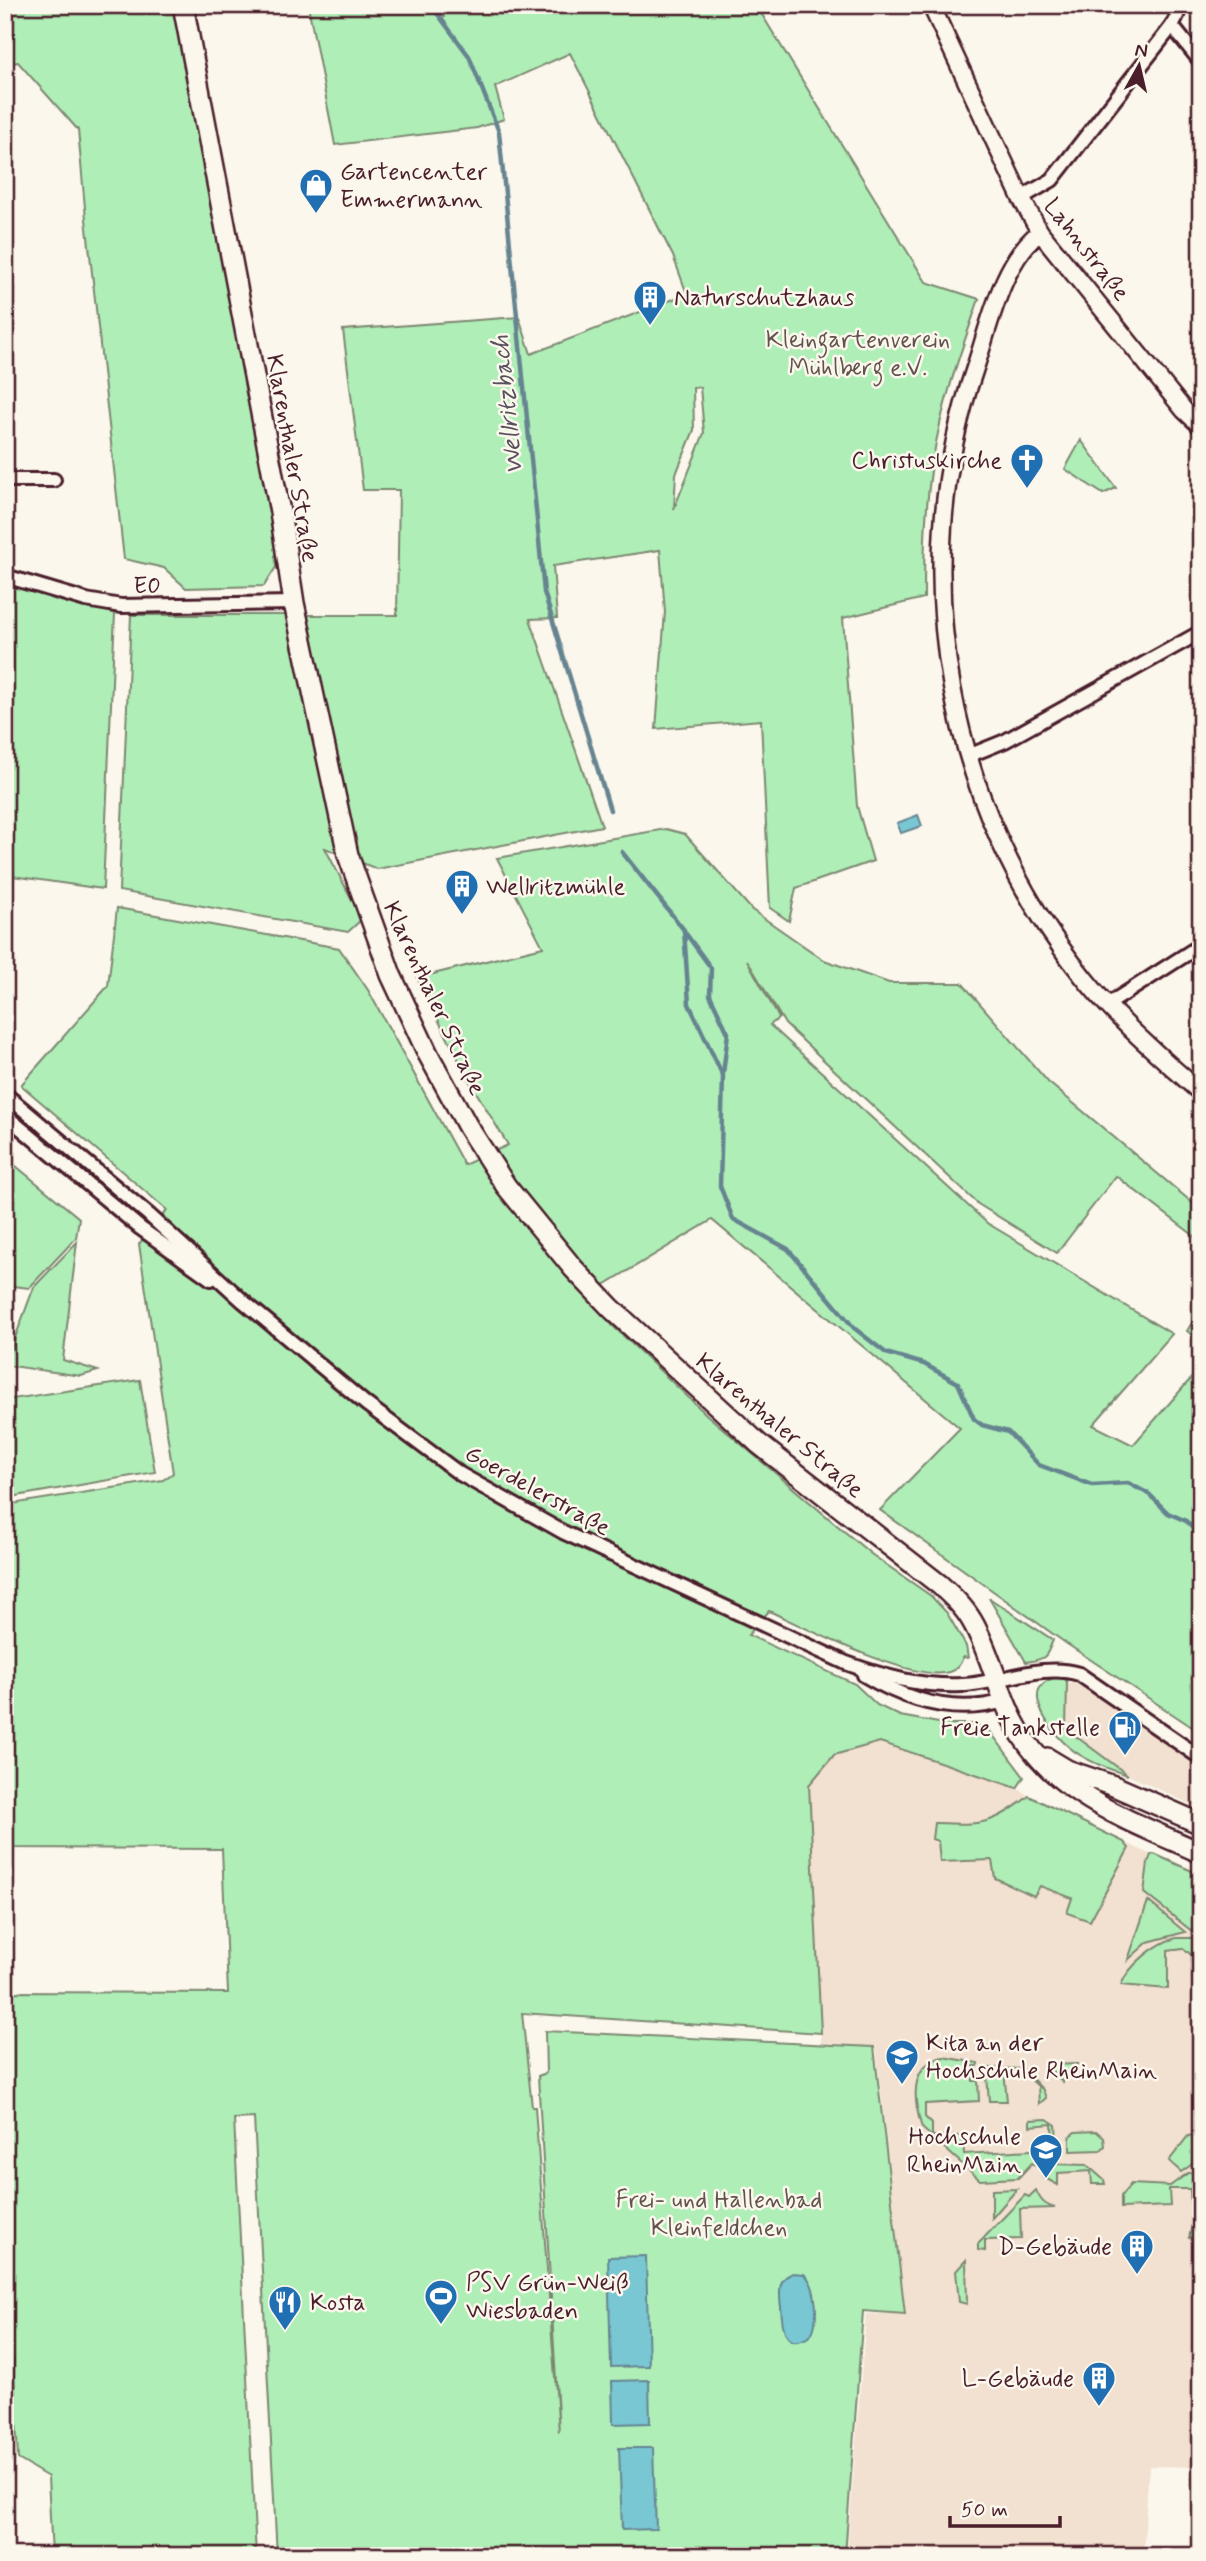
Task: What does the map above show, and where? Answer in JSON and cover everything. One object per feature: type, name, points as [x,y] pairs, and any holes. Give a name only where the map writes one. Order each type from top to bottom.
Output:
[{"type":"main road","name":"Klarenthaler Straße","points":[[183,5],[280,512],[294,603],[348,855],[391,975],[428,1054],[468,1127],[506,1186],[573,1268],[611,1308],[732,1421],[785,1466],[957,1601],[974,1625],[1004,1701],[1024,1740],[1052,1772],[1083,1797],[1201,1853]]},
{"type":"main road","name":"Klarenthaler Straße","points":[[1024,1740],[1068,1770],[1114,1786],[1201,1824]]},
{"type":"street","name":"Lahnstraße","points":[[931,5],[1021,198],[1040,232],[1184,410],[1201,426]]},
{"type":"street","points":[[1021,198],[1052,180],[1172,26],[1182,5]]},
{"type":"street","points":[[1172,26],[1201,62]]},
{"type":"street","points":[[1040,232],[1026,242],[1015,258],[997,304],[969,385],[949,468],[942,542],[942,594],[948,670],[956,718],[993,826],[1026,894],[1063,951],[1107,1005],[1201,1093]]},
{"type":"street","points":[[5,480],[54,480]]},
{"type":"street","name":"E0","points":[[5,576],[86,600],[121,606],[294,603]]},
{"type":"street","points":[[968,755],[1005,741],[1201,632]]},
{"type":"street","points":[[1107,1005],[1201,946]]},
{"type":"street","name":"Goerdelerstraße","points":[[5,1094],[366,1404],[460,1474],[563,1532],[846,1663],[880,1675],[927,1684],[961,1685],[998,1681]]},
{"type":"street","name":"Goerdelerstraße","points":[[5,1115],[140,1228],[243,1301]]},
{"type":"street","name":"Goerdelerstraße","points":[[846,1663],[888,1689],[924,1702],[970,1707],[1004,1701]]},
{"type":"street","points":[[998,1681],[1056,1670],[1079,1674],[1201,1758]]},
{"type":"shaded area","points":[[1067,1683],[1075,1683],[1096,1696],[1201,1768],[1201,1809],[1128,1775],[1066,1729]]},
{"type":"shaded area","name":"Hochschule RheinMain","points":[[880,1742],[1017,1788],[1151,1855],[1201,1875],[1201,2467],[1149,2466],[1143,2556],[847,2556],[866,2314],[906,2314],[876,2046],[821,2043],[809,1785],[834,1755]]},
{"type":"green space","points":[[5,5],[174,5],[273,521],[276,567],[264,586],[186,588],[164,568],[124,559],[78,130],[18,62],[5,64]]},
{"type":"green space","name":"Kleingartenverein Mühlberg e.V.","points":[[308,5],[430,5],[441,19],[444,17],[435,5],[756,5],[926,282],[979,299],[941,418],[930,476],[924,598],[843,618],[857,806],[873,861],[796,888],[789,921],[770,908],[761,720],[656,729],[665,612],[660,550],[553,566],[557,618],[530,619],[602,826],[377,869],[325,848],[362,919],[348,932],[119,891],[131,615],[397,615],[399,490],[363,490],[343,330],[519,317],[531,354],[687,294],[673,256],[570,53],[495,87],[504,119],[477,128],[335,145]],"holes":[[[700,387],[704,433],[674,509],[676,474],[694,430],[693,388]]]},
{"type":"green space","points":[[1081,440],[1116,488],[1103,494],[1065,469]]},
{"type":"green space","points":[[5,581],[115,613],[103,889],[5,875]]},
{"type":"green space","name":"Frei- und Hallenbad Kleinfeldchen","points":[[666,829],[685,834],[752,910],[824,960],[889,983],[962,983],[1048,1082],[1201,1210],[1201,1241],[1116,1176],[1057,1253],[978,1204],[785,1024],[747,960],[779,1018],[770,1025],[987,1223],[1172,1334],[1093,1425],[1133,1445],[1201,1367],[1201,1733],[1067,1644],[880,1510],[960,1428],[712,1220],[586,1296],[613,1326],[707,1415],[871,1554],[931,1596],[947,1613],[966,1646],[968,1658],[963,1657],[958,1666],[949,1672],[932,1673],[911,1669],[859,1652],[769,1611],[748,1635],[855,1684],[877,1705],[900,1716],[944,1724],[974,1724],[989,1730],[1024,1777],[1017,1788],[880,1742],[834,1755],[809,1785],[821,2033],[522,2013],[532,2107],[535,2107],[559,2432],[538,2076],[546,2073],[545,2031],[874,2047],[905,2314],[863,2311],[845,2556],[277,2556],[254,2118],[234,2119],[256,2556],[52,2556],[48,2477],[18,2459],[13,2358],[5,2355],[5,1992],[228,1993],[222,1849],[5,1848],[5,1505],[163,1480],[173,1473],[139,1244],[167,1210],[21,1085],[108,986],[117,908],[339,948],[368,990],[464,1165],[508,1145],[470,1082],[417,978],[543,947],[497,858]]},
{"type":"green space","points":[[5,1157],[79,1218],[76,1238],[29,1288],[5,1285]]},
{"type":"green space","points":[[77,1242],[63,1360],[98,1371],[81,1376],[5,1365],[34,1287]]},
{"type":"green space","points":[[1201,1308],[1201,1341],[1187,1331]]},
{"type":"green space","points":[[140,1380],[155,1472],[5,1498],[5,1400]]},
{"type":"green space","points":[[989,1598],[1053,1640],[1044,1657],[1026,1662]]},
{"type":"green space","points":[[1065,1677],[1066,1729],[1128,1775],[1097,1764],[1075,1752],[1052,1729],[1045,1718],[1038,1696],[1041,1686],[1049,1680]]},
{"type":"green space","points":[[1029,1796],[1124,1842],[1129,1848],[1090,1921],[1067,1913],[1072,1898],[1040,1886],[1034,1896],[995,1878],[992,1860],[940,1862],[938,1841],[932,1839],[934,1823],[963,1824],[985,1821],[1005,1813]]},
{"type":"green space","points":[[1154,1854],[1201,1875],[1201,1932],[1193,1932],[1144,1893],[1148,1863]]},
{"type":"green space","points":[[1148,1901],[1185,1932],[1148,1942],[1128,1960]]},
{"type":"green space","points":[[1176,1938],[1201,1938],[1201,1969],[1200,1962],[1183,1948],[1168,1950],[1168,1989],[1121,1985],[1130,1970],[1144,1956]]},
{"type":"green space","points":[[943,2057],[978,2063],[978,2066],[973,2066],[973,2081],[978,2081],[979,2101],[925,2104],[925,2117],[932,2124],[932,2136],[963,2136],[964,2154],[1048,2149],[1053,2143],[1052,2124],[1030,2126],[1030,2120],[1047,2119],[1056,2125],[1057,2143],[1036,2166],[1032,2163],[1018,2178],[980,2180],[922,2128],[916,2085],[924,2067]]},
{"type":"green space","points":[[1077,2064],[1063,2082],[1049,2068],[1050,2065]]},
{"type":"green space","points":[[990,2068],[1023,2069],[1043,2090],[1046,2098],[1039,2104],[1038,2086],[1020,2070],[1004,2071],[1007,2101],[989,2101],[987,2075]]},
{"type":"green space","points":[[1096,2131],[1104,2138],[1105,2146],[1101,2150],[1070,2151],[1070,2136],[1075,2132]]},
{"type":"green space","points":[[1195,2135],[1201,2140],[1201,2158],[1181,2172],[1169,2161],[1188,2136]]},
{"type":"green space","points":[[1051,2164],[1087,2165],[1105,2184],[1092,2184],[1091,2171],[1058,2173],[1058,2185],[1043,2177]]},
{"type":"green space","points":[[1201,2172],[1201,2237],[1189,2238],[1192,2225],[1190,2189],[1169,2189],[1170,2206],[1121,2208],[1121,2196],[1131,2184],[1170,2186],[1188,2173]]},
{"type":"green space","points":[[1017,2189],[992,2218],[992,2190]]},
{"type":"green space","points":[[1036,2190],[1043,2202],[1055,2208],[1020,2209],[1021,2239],[985,2240],[985,2251],[978,2250],[978,2244],[1025,2195],[1029,2197]]},
{"type":"green space","points":[[966,2260],[967,2304],[959,2302],[956,2271]]},
{"type":"water","points":[[918,815],[922,826],[901,833],[897,823]]},
{"type":"water","points":[[646,2256],[649,2366],[611,2367],[608,2257]]},
{"type":"water","points":[[793,2273],[804,2274],[808,2279],[816,2304],[815,2323],[810,2336],[795,2341],[786,2335],[784,2329],[780,2295],[782,2282]]},
{"type":"water","points":[[649,2380],[650,2423],[613,2424],[612,2381]]},
{"type":"water","points":[[619,2448],[653,2448],[656,2529],[622,2530]]},
{"type":"waterway","name":"Wellritzbach","points":[[431,5],[469,56],[499,132],[544,592],[610,810]]},
{"type":"waterway","name":"Wellritzbach","points":[[622,852],[684,930],[689,1004],[723,1076],[720,1186],[733,1219],[788,1249],[854,1328],[886,1353],[924,1364],[958,1383],[974,1419],[982,1425],[1008,1432],[1039,1465],[1092,1485],[1128,1483],[1149,1494],[1168,1513],[1186,1521],[1201,1537]]},
{"type":"waterway","name":"Wellritzbach","points":[[684,931],[711,968],[710,995],[728,1033],[723,1074]]},
{"type":"place","name":"Gartencenter Emmermann","points":[[316,215]]},
{"type":"place","name":"Naturschutzhaus","points":[[650,327]]},
{"type":"place","name":"Christuskirche","points":[[1027,490]]},
{"type":"place","name":"Wellritzmühle","points":[[462,916]]},
{"type":"place","name":"Freie Tankstelle","points":[[1125,1757]]},
{"type":"place","name":"Kita an der Hochschule RheinMain","points":[[902,2086]]},
{"type":"place","name":"Hochschule RheinMain","points":[[1046,2180]]},
{"type":"place","name":"D-Gebäude","points":[[1137,2276]]},
{"type":"place","name":"PSV Grün-Weiß Wiesbaden","points":[[441,2326]]},
{"type":"place","name":"Kosta","points":[[285,2332]]},
{"type":"place","name":"L-Gebäude","points":[[1099,2408]]}]
